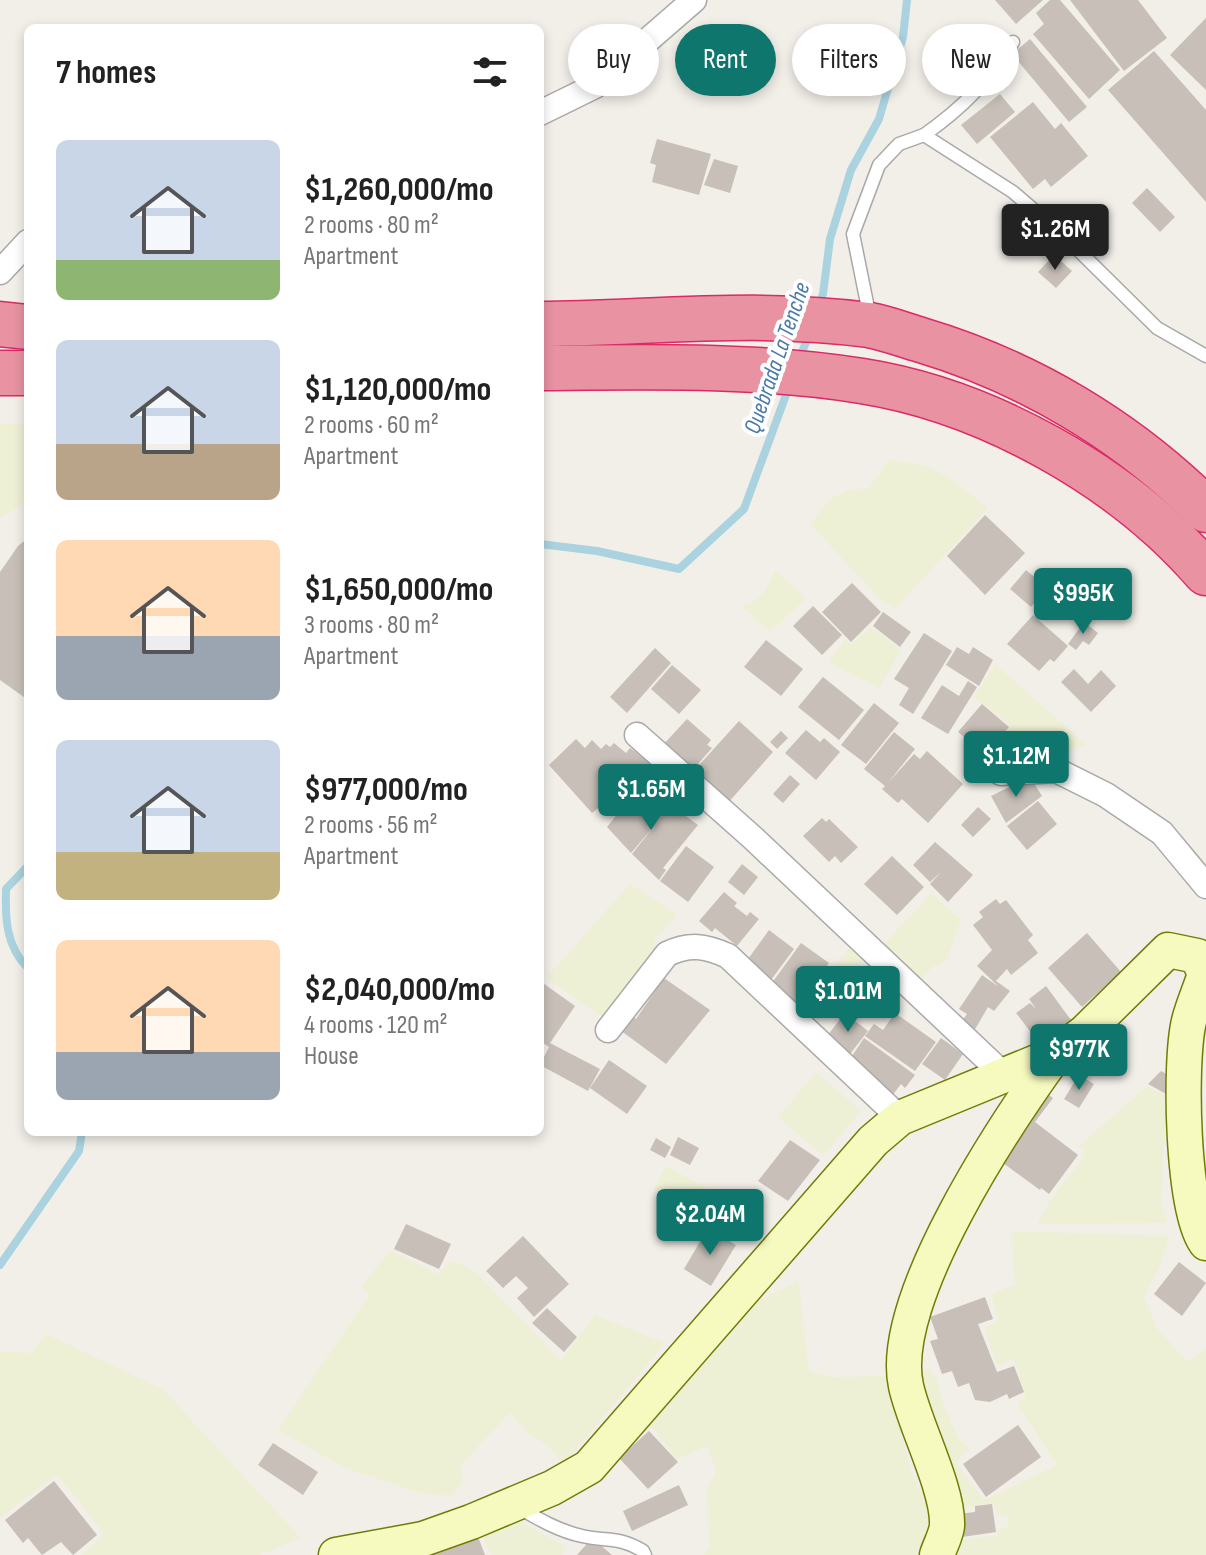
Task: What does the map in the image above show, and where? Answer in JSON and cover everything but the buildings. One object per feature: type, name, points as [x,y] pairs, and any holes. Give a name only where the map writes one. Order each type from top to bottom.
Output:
[{"type":"highway","points":[[544,324],[699,317],[786,318],[871,326],[954,350],[1033,384],[1107,427],[1176,480],[1206,510]]},
{"type":"highway","points":[[0,324],[24,327]]},
{"type":"highway","points":[[544,368],[728,369],[863,381],[952,405],[1008,427],[1075,463],[1138,507],[1206,573]]},
{"type":"street","points":[[544,111],[595,86],[694,0]]},
{"type":"street","points":[[0,272],[24,246]]},
{"type":"street","points":[[637,735],[753,838],[1004,1075]]},
{"type":"street","points":[[1001,773],[1056,770],[1106,795],[1162,833],[1206,886]]},
{"type":"street","points":[[336,1555],[423,1539],[552,1488],[589,1467],[873,1141],[900,1118],[1056,1054],[1085,1032],[1168,950],[1202,946],[1205,974],[1188,1023],[1184,1101],[1189,1190],[1200,1234],[1206,1243]]},
{"type":"street","points":[[608,1030],[667,954],[680,948],[711,948],[728,956],[900,1118]]},
{"type":"street","points":[[937,1555],[947,1527],[943,1499],[905,1384],[904,1345],[924,1278],[970,1188],[1010,1117],[1056,1054]]},
{"type":"lane","points":[[871,326],[853,234],[879,165],[899,144],[924,135],[972,96]]},
{"type":"lane","points":[[924,135],[1013,192],[1064,236],[1157,328],[1206,356]]},
{"type":"lane","points":[[512,1503],[544,1522],[583,1536],[625,1540],[645,1555]]},
{"type":"green space","points":[[0,423],[24,425],[24,503],[0,518]]},
{"type":"green space","points":[[889,460],[924,465],[947,476],[988,508],[895,609],[879,598],[810,524],[830,499],[848,490],[869,488]]},
{"type":"green space","points":[[776,570],[806,598],[771,632],[741,606],[753,602],[764,592]]},
{"type":"green space","points":[[871,627],[901,650],[879,688],[828,662],[845,639],[852,644]]},
{"type":"green space","points":[[995,664],[1087,745],[1007,764],[988,756],[1011,726],[974,697]]},
{"type":"green space","points":[[630,884],[677,915],[655,939],[656,957],[607,1020],[546,978]]},
{"type":"green space","points":[[931,893],[961,920],[946,962],[932,967],[919,982],[881,948]]},
{"type":"green space","points":[[850,947],[864,958],[854,970],[859,975],[837,1003],[817,988]]},
{"type":"green space","points":[[816,1072],[861,1111],[823,1156],[778,1117]]},
{"type":"green space","points":[[1147,1086],[1167,1096],[1161,1200],[1167,1223],[1037,1224],[1049,1202],[1084,1157],[1084,1150],[1078,1147]]},
{"type":"green space","points":[[666,1166],[711,1190],[691,1209],[654,1189]]},
{"type":"green space","points":[[1011,1231],[1170,1236],[1159,1268],[1144,1297],[1157,1328],[1188,1362],[1206,1348],[1206,1555],[947,1555],[959,1540],[997,1535],[999,1528],[1008,1527],[1008,1516],[997,1515],[993,1503],[956,1509],[924,1408],[923,1372],[930,1369],[937,1380],[944,1406],[959,1439],[970,1448],[956,1462],[984,1500],[1057,1465],[1017,1404],[1026,1395],[1014,1359],[997,1366],[984,1327],[999,1321],[991,1295],[1015,1284]]},
{"type":"green space","points":[[390,1250],[438,1274],[451,1260],[475,1271],[561,1360],[595,1315],[665,1343],[564,1464],[510,1413],[461,1465],[463,1482],[453,1496],[424,1494],[345,1468],[278,1430],[369,1295],[362,1286]]},
{"type":"green space","points":[[799,1281],[809,1371],[833,1377],[887,1376],[912,1475],[930,1506],[936,1531],[925,1555],[704,1555],[710,1546],[706,1490],[716,1472],[708,1446],[677,1459],[647,1421],[753,1303]]},
{"type":"green space","points":[[46,1334],[163,1389],[301,1538],[260,1555],[82,1555],[104,1534],[57,1474],[0,1518],[0,1351],[32,1353]]},
{"type":"green space","points":[[519,1521],[566,1547],[562,1555],[491,1555],[481,1533]]},
{"type":"waterway","name":"Quebrada La Tenche","points":[[818,308],[823,294],[830,239],[851,170],[879,119],[903,37],[907,0]]},
{"type":"waterway","name":"Quebrada La Tenche","points":[[799,360],[810,332]]},
{"type":"waterway","name":"Quebrada La Tenche","points":[[544,544],[597,551],[679,569],[744,509],[790,384]]},
{"type":"waterway","name":"Quebrada La Tenche","points":[[24,870],[6,889],[11,941],[24,963]]},
{"type":"waterway","name":"Quebrada La Tenche","points":[[0,1265],[79,1151],[81,1136]]}]
